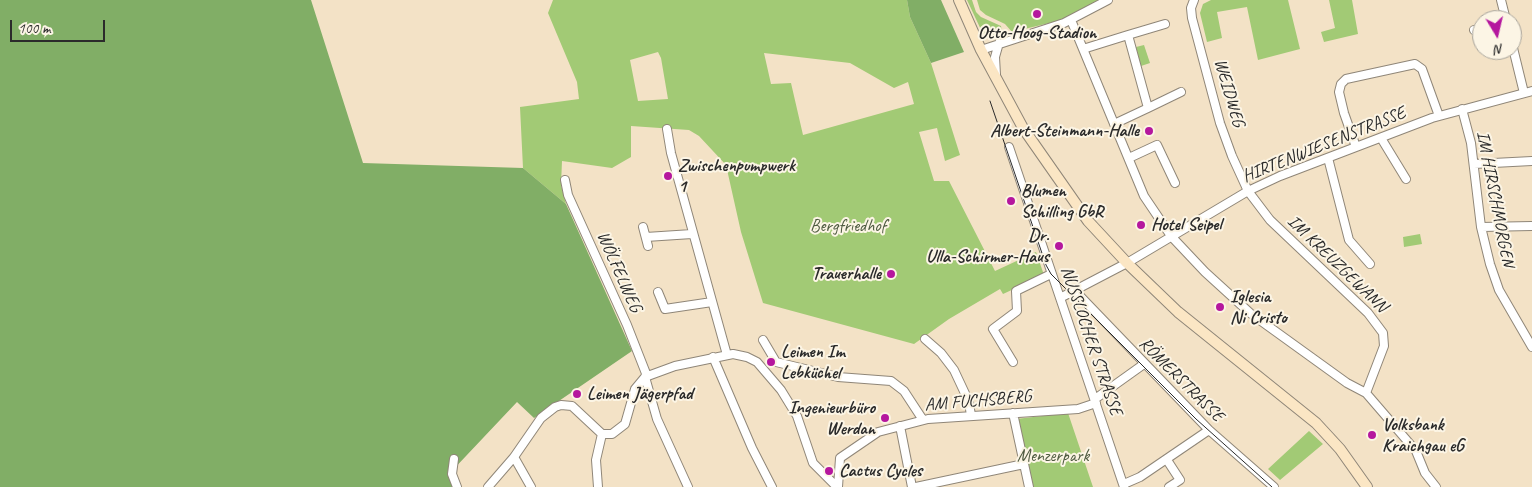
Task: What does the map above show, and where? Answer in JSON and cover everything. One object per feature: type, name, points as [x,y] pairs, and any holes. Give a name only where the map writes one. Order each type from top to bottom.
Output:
[{"type":"main road","points":[[959,0],[981,50],[1023,128],[1088,221],[1127,263],[1200,331],[1316,423],[1340,448],[1366,487]]},
{"type":"street","points":[[981,50],[1071,20],[1108,0]]},
{"type":"street","name":"WEIDWEG","points":[[1192,0],[1192,18],[1220,122],[1232,156],[1248,191]]},
{"type":"street","points":[[1071,20],[1144,196],[1170,236],[1205,272],[1250,313],[1347,383],[1366,393],[1416,450],[1425,473],[1436,487]]},
{"type":"street","points":[[1083,49],[1165,24]]},
{"type":"street","points":[[1128,35],[1148,108]]},
{"type":"street","points":[[996,80],[995,57],[1000,43]]},
{"type":"street","points":[[1517,60],[1528,92]]},
{"type":"street","points":[[1356,147],[1339,92],[1341,84],[1346,79],[1415,64],[1422,69],[1439,116]]},
{"type":"street","points":[[1114,124],[1181,92]]},
{"type":"street","name":"HIRTENWIESENSTRASSE","points":[[1060,298],[1127,263],[1248,191],[1439,116],[1528,92]]},
{"type":"street","name":"IM HIRSCHMORGEN","points":[[1462,109],[1474,164],[1486,253],[1497,284],[1532,346]]},
{"type":"street","points":[[667,129],[669,146],[692,234],[727,355]]},
{"type":"street","points":[[1381,138],[1406,179]]},
{"type":"street","points":[[1129,158],[1157,145],[1175,183]]},
{"type":"street","name":"NUSSLOCHER STRASSE","points":[[1009,147],[1124,486]]},
{"type":"street","points":[[1328,158],[1349,240],[1370,264]]},
{"type":"street","points":[[1474,164],[1532,161]]},
{"type":"street","name":"WÖLFELWEG","points":[[565,180],[570,199],[622,315],[646,376],[657,419],[688,487]]},
{"type":"street","name":"IM KREUZGEWANN","points":[[1248,191],[1281,232],[1381,328],[1384,346],[1366,393]]},
{"type":"street","points":[[1482,227],[1532,226]]},
{"type":"street","points":[[642,227],[648,246]]},
{"type":"street","points":[[646,238],[692,234]]},
{"type":"street","points":[[1014,362],[992,329],[1017,311],[1016,292],[1051,274]]},
{"type":"street","points":[[658,292],[666,312],[712,302]]},
{"type":"street","name":"RÖMERSTRASSE","points":[[1070,294],[1079,295],[1209,430],[1274,487]]},
{"type":"street","points":[[925,339],[941,353],[954,370],[969,402],[971,416]]},
{"type":"street","points":[[763,340],[776,362],[838,377],[891,381],[904,390],[923,420]]},
{"type":"street","points":[[488,487],[514,457],[541,418],[559,406],[568,405],[578,410],[602,434],[615,433],[625,424],[635,389],[646,376],[674,366],[727,355],[747,357],[762,367],[794,409],[813,462],[837,487]]},
{"type":"street","points":[[713,357],[752,448],[772,487]]},
{"type":"street","points":[[1096,401],[1144,364]]},
{"type":"street","name":"AM FUCHSBERG","points":[[837,487],[838,464],[841,456],[874,434],[923,420],[1078,408],[1096,401]]},
{"type":"street","points":[[1013,413],[1029,487]]},
{"type":"street","points":[[900,426],[914,487],[1024,464]]},
{"type":"street","points":[[1124,486],[1209,430]]},
{"type":"street","points":[[598,487],[596,460],[602,434]]},
{"type":"street","points":[[514,457],[531,487]]},
{"type":"street","points":[[454,460],[452,474],[457,487]]},
{"type":"street","points":[[1166,460],[1180,480],[1168,485]]},
{"type":"green space","points":[[0,0],[311,0],[363,163],[523,168],[566,204],[632,351],[534,418],[517,402],[449,474],[452,487],[0,487]]},
{"type":"green space","name":"Bergfriedhof","points":[[553,0],[907,0],[910,17],[931,63],[960,155],[945,161],[937,128],[919,132],[934,181],[949,181],[995,271],[1036,252],[1044,275],[1003,294],[1000,289],[949,319],[914,344],[763,303],[741,232],[726,165],[699,136],[689,130],[631,126],[631,157],[612,168],[562,161],[561,185],[566,204],[523,168],[520,107],[579,99],[577,82],[548,13]],"holes":[[[658,52],[661,58],[668,99],[638,101],[630,60]],[[764,53],[850,63],[894,88],[908,82],[914,104],[803,135],[791,83],[771,84]]]},
{"type":"green space","points":[[907,0],[941,0],[964,52],[931,63],[910,17]]},
{"type":"green space","points":[[967,0],[972,0],[976,12],[981,17],[1001,26],[1002,33],[989,36],[983,34]]},
{"type":"green space","name":"Otto-Hoog-Stadion","points":[[977,0],[1099,0],[1066,19],[1012,32],[1005,24],[980,10]]},
{"type":"green space","points":[[1211,0],[1288,0],[1300,49],[1258,60],[1247,7],[1217,12],[1222,38],[1207,42],[1200,13],[1203,4]]},
{"type":"green space","points":[[1329,0],[1352,0],[1358,34],[1324,42],[1321,32],[1335,28]]},
{"type":"green space","points":[[1144,45],[1150,63],[1141,66],[1136,47]]},
{"type":"green space","points":[[1420,234],[1422,244],[1404,247],[1403,237]]},
{"type":"green space","name":"Menzerpark","points":[[1068,413],[1093,487],[1032,487],[1016,419]]},
{"type":"green space","points":[[1309,431],[1323,444],[1280,480],[1268,469]]},
{"type":"tram line","points":[[990,101],[1046,265],[1051,274],[1196,419],[1272,487]]},
{"type":"place","name":"Otto-Hoog-Stadion","points":[[1037,14]]},
{"type":"place","name":"Albert-Steinmann-Halle","points":[[1149,131]]},
{"type":"place","name":"Zwischenpumpwerk 1","points":[[668,176]]},
{"type":"place","name":"Blumen Schilling GbR","points":[[1011,201]]},
{"type":"place","name":"Hotel Seipel","points":[[1141,225]]},
{"type":"place","name":"Dr. Ulla-Schirmer-Haus","points":[[1059,246]]},
{"type":"place","name":"Trauerhalle","points":[[891,274]]},
{"type":"place","name":"Iglesia Ni Cristo","points":[[1220,307]]},
{"type":"place","name":"Leimen Im Lebküchel","points":[[771,362]]},
{"type":"place","name":"Leimen Jägerpfad","points":[[577,394]]},
{"type":"place","name":"Ingenieurbüro Werdan","points":[[885,418]]},
{"type":"place","name":"Volksbank Kraichgau eG","points":[[1372,435]]},
{"type":"place","name":"Cactus Cycles","points":[[829,471]]}]
